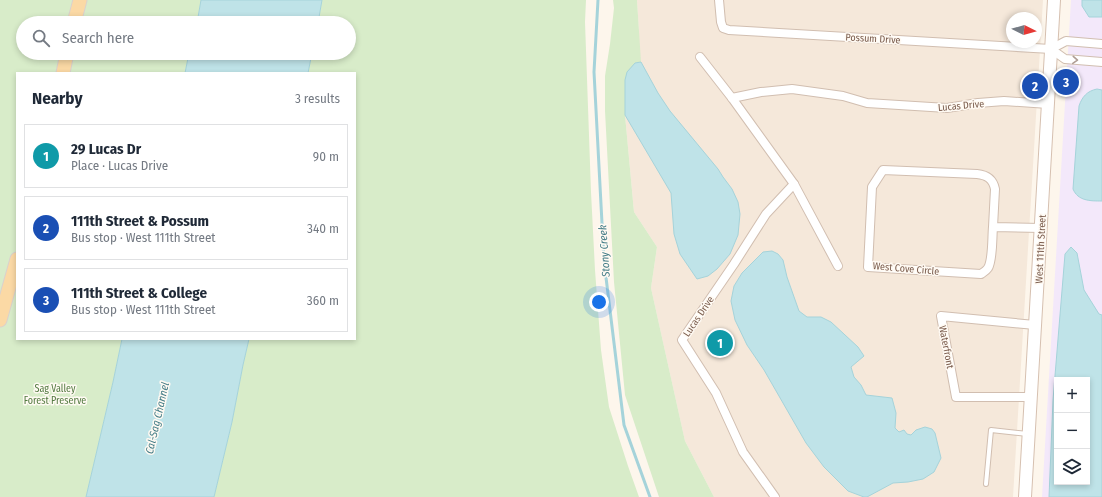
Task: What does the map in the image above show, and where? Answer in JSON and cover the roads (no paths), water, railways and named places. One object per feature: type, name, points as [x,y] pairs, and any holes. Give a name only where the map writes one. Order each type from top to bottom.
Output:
[{"type":"main road","points":[[76,16],[80,0]]},
{"type":"main road","name":"West 111th Street","points":[[1025,497],[1054,0]]},
{"type":"main road","points":[[63,72],[66,60]]},
{"type":"main road","points":[[0,320],[16,264]]},
{"type":"street","name":"Possum Drive","points":[[719,0],[721,22],[723,28],[729,30],[1051,49]]},
{"type":"street","points":[[1102,44],[1066,42],[1051,49],[1065,59],[1102,62]]},
{"type":"street","points":[[700,56],[794,184],[838,266]]},
{"type":"street","name":"Lucas Drive","points":[[732,98],[761,92],[792,89],[843,96],[867,103],[947,108],[1004,101],[1048,104]]},
{"type":"street","name":"West Cove Circle","points":[[882,170],[977,174],[987,176],[994,184],[995,189],[993,227],[989,267],[981,274],[868,267],[872,187],[882,170]]},
{"type":"street","name":"Lucas Drive","points":[[775,497],[743,452],[716,393],[682,340],[766,214],[794,184]]},
{"type":"street","points":[[993,227],[1041,228]]},
{"type":"street","name":"Waterfront","points":[[1031,397],[956,397],[941,316],[1035,325]]},
{"type":"lane","points":[[986,484],[991,430],[1029,434]]},
{"type":"water","points":[[201,0],[322,0],[319,16],[198,16]]},
{"type":"water","points":[[1082,0],[1102,0],[1102,17],[1089,17],[1082,6]]},
{"type":"water","points":[[188,60],[311,60],[308,72],[185,72]]},
{"type":"water","points":[[641,62],[670,111],[718,169],[732,189],[738,202],[740,214],[738,235],[730,254],[717,269],[708,276],[697,279],[680,254],[674,234],[671,193],[625,115],[625,80],[627,72],[635,63]]},
{"type":"water","points":[[1097,89],[1102,90],[1102,201],[1085,200],[1078,196],[1073,189],[1079,106],[1085,95],[1090,91]]},
{"type":"water","points":[[1071,247],[1077,253],[1084,290],[1099,314],[1102,315],[1102,497],[1049,497],[1054,388],[1054,485],[1090,485],[1090,377],[1055,377],[1065,254]]},
{"type":"water","points":[[772,251],[778,254],[783,260],[787,277],[799,311],[807,317],[821,317],[831,322],[858,347],[864,356],[851,367],[854,377],[861,385],[866,395],[892,398],[896,413],[895,428],[899,432],[904,430],[907,434],[911,435],[916,430],[925,427],[932,429],[935,433],[941,458],[934,472],[923,479],[893,483],[867,497],[864,497],[848,491],[824,467],[806,443],[764,370],[747,345],[735,320],[731,301],[734,286],[742,273],[763,252]]},
{"type":"water","name":"Cal-Sag Channel","points":[[122,340],[249,340],[232,422],[214,497],[86,497]]},
{"type":"waterway","name":"Stony Creek","points":[[598,0],[594,72],[604,261],[624,425],[650,497]]},
{"type":"place","name":"111th Street & College","points":[[1066,82]]},
{"type":"place","name":"111th Street & Possum","points":[[1035,86]]},
{"type":"place","name":"29 Lucas Dr","points":[[720,343]]},
{"type":"park label","name":"Sag Valley Forest Preserve","points":[[55,394]]}]
